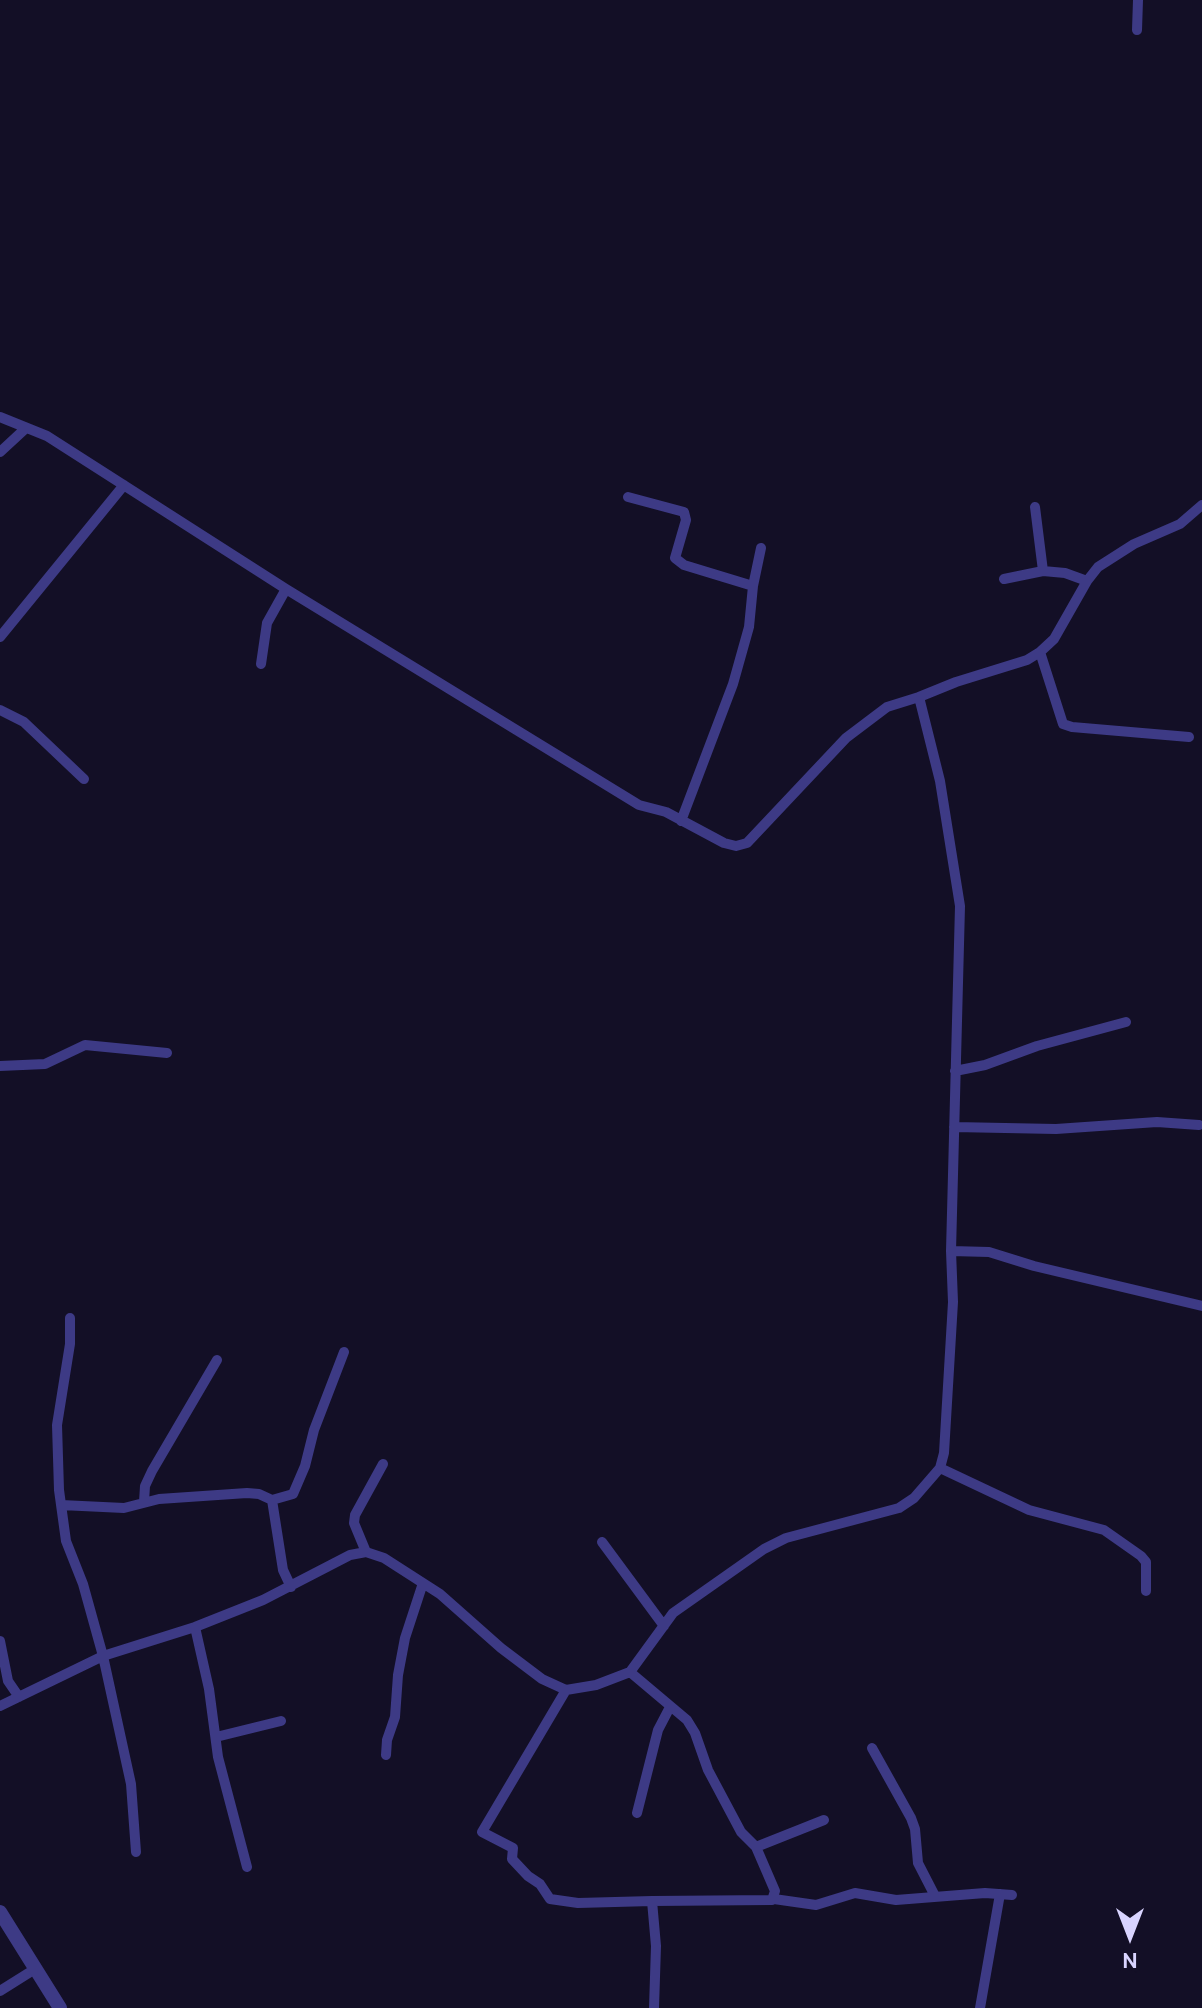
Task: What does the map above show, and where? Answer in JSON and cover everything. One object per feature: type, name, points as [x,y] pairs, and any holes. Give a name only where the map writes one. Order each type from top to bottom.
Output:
[{"type":"street","points":[[1137,30],[1138,0]]},
{"type":"street","points":[[0,417],[47,436],[286,589],[639,805],[666,812],[724,843],[736,846],[747,843],[846,738],[887,707],[1027,660],[1040,652],[1054,639],[1098,567],[1134,544],[1180,524],[1202,505]]},
{"type":"street","points":[[0,452],[26,428]]},
{"type":"street","points":[[0,637],[124,485]]},
{"type":"street","points":[[628,497],[684,512],[686,520],[675,558],[684,565],[753,586]]},
{"type":"street","points":[[1035,507],[1043,571]]},
{"type":"street","points":[[681,821],[733,684],[749,627],[761,548]]},
{"type":"street","points":[[1004,579],[1043,571],[1065,573],[1087,581]]},
{"type":"street","points":[[261,664],[267,623],[286,589]]},
{"type":"street","points":[[1040,652],[1063,724],[1189,737]]},
{"type":"street","points":[[0,1706],[103,1656],[195,1627],[291,1587],[350,1555],[366,1552],[384,1558],[440,1594],[501,1648],[542,1679],[566,1690],[596,1685],[630,1672],[664,1626],[687,1602],[764,1549],[786,1538],[899,1508],[914,1498],[940,1468],[944,1453],[953,1302],[951,1251],[960,906],[940,781],[919,697]]},
{"type":"street","points":[[0,710],[24,722],[84,779]]},
{"type":"street","points":[[955,1071],[985,1065],[1037,1046],[1126,1022]]},
{"type":"street","points":[[0,1066],[45,1064],[85,1045],[167,1053]]},
{"type":"street","points":[[954,1127],[1056,1129],[1157,1122],[1199,1125]]},
{"type":"street","points":[[951,1251],[989,1252],[1034,1266],[1202,1306]]},
{"type":"street","points":[[70,1318],[70,1344],[57,1425],[61,1505],[66,1541],[83,1584],[103,1656],[131,1784],[136,1852]]},
{"type":"street","points":[[61,1505],[124,1508],[144,1502],[247,1493],[272,1500],[293,1494],[344,1352]]},
{"type":"street","points":[[144,1502],[145,1486],[152,1471],[217,1360]]},
{"type":"street","points":[[366,1552],[354,1523],[355,1515],[383,1464]]},
{"type":"street","points":[[940,1468],[1029,1510],[1104,1530],[1146,1562],[1146,1591]]},
{"type":"street","points":[[272,1500],[283,1570],[291,1587]]},
{"type":"street","points":[[602,1542],[664,1626]]},
{"type":"street","points":[[386,1755],[387,1740],[395,1717],[405,1638],[423,1583]]},
{"type":"street","points":[[195,1627],[203,1658],[218,1757],[247,1867]]},
{"type":"street","points":[[0,1641],[8,1681],[19,1697]]},
{"type":"street","points":[[630,1672],[687,1720],[708,1770],[741,1832],[756,1847],[774,1886],[774,1899]]},
{"type":"street","points":[[566,1690],[482,1832],[513,1848],[512,1859],[540,1884],[550,1899],[578,1903],[774,1899],[816,1905],[855,1893],[896,1900],[1006,1895],[980,2008]]},
{"type":"street","points":[[637,1813],[658,1730],[670,1707]]},
{"type":"street","points":[[216,1737],[281,1721]]},
{"type":"street","points":[[872,1748],[911,1818],[918,1863],[935,1896]]},
{"type":"street","points":[[756,1847],[824,1820]]},
{"type":"street","points":[[652,1901],[656,1946],[654,2008]]},
{"type":"street","points":[[0,1912],[60,2008]]},
{"type":"street","points":[[0,1991],[35,1969]]}]
